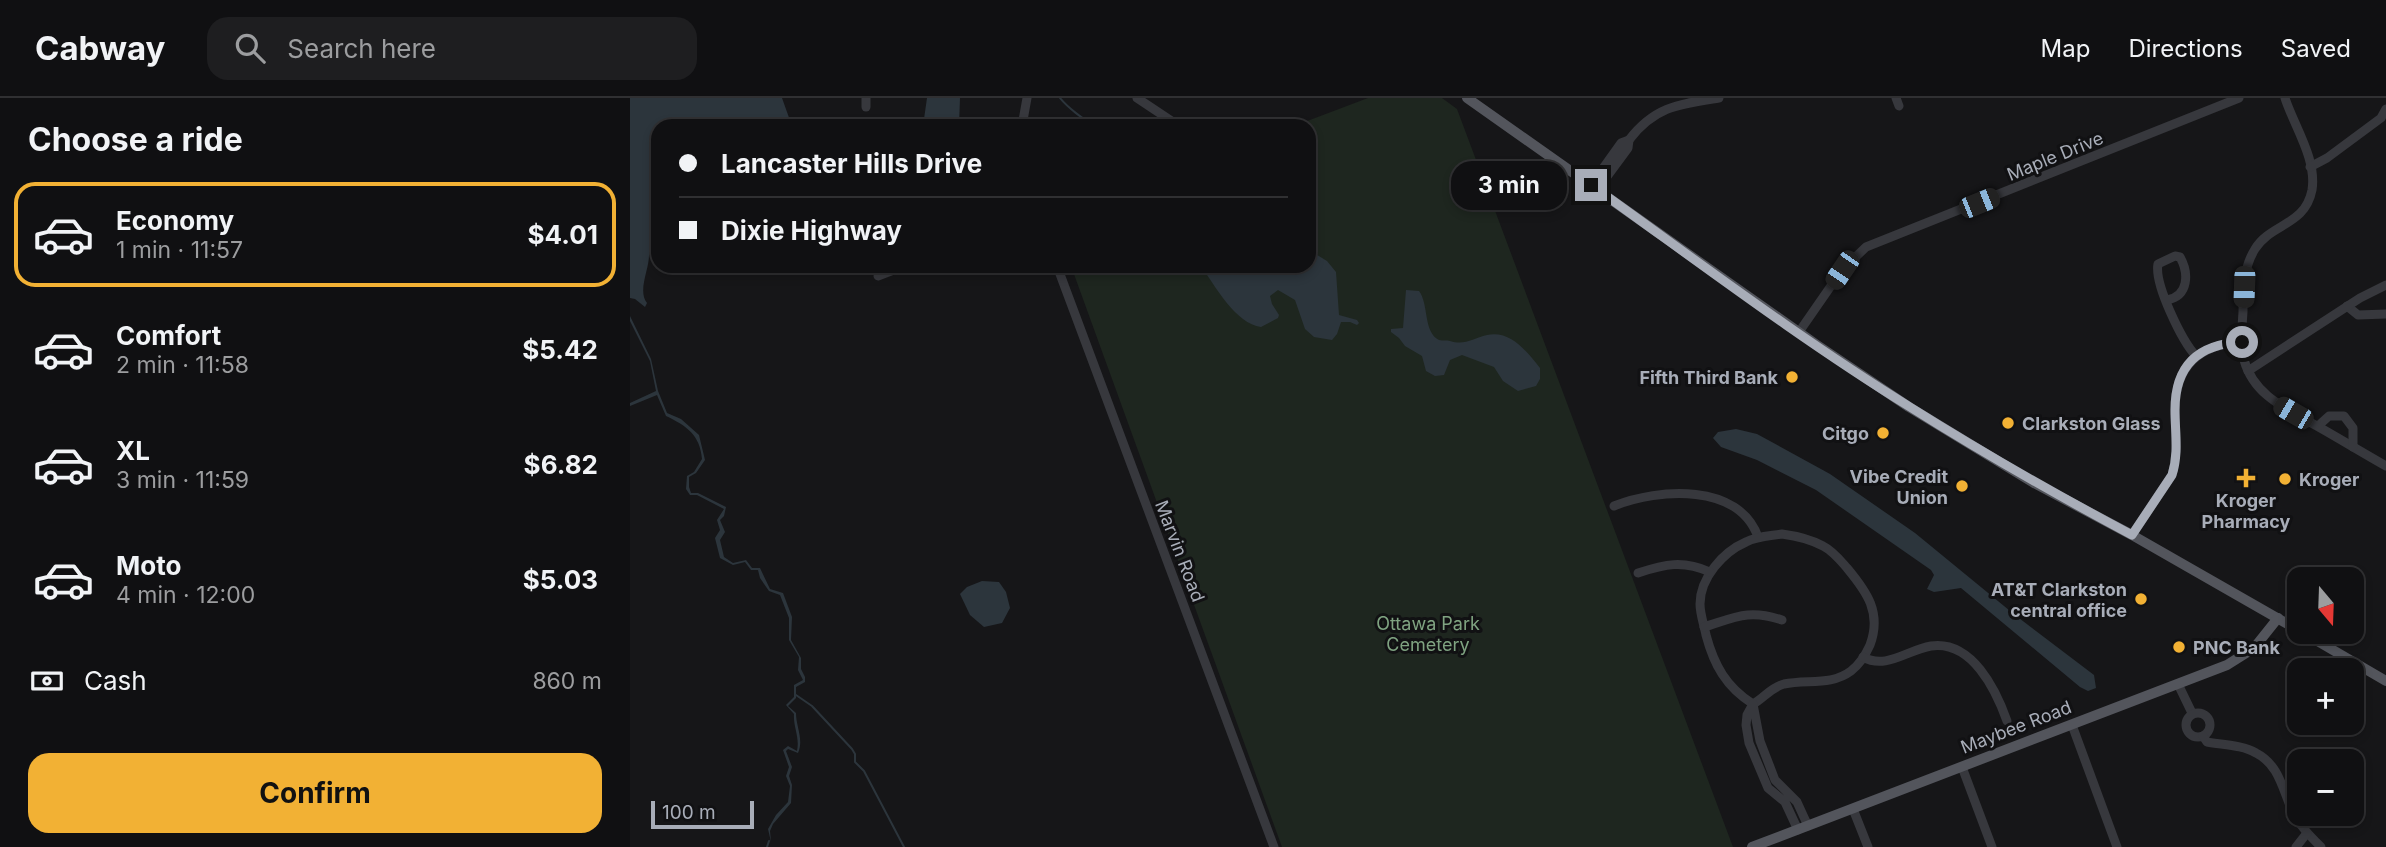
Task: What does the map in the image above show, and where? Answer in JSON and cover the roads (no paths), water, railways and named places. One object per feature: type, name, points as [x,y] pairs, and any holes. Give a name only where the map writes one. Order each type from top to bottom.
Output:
[{"type":"main road","points":[[1467,98],[1909,407],[2034,483],[2287,623]]},
{"type":"main road","name":"Maybee Road","points":[[1752,847],[2236,661],[2264,638],[2278,618]]},
{"type":"main road","points":[[2323,644],[2386,681]]},
{"type":"street","points":[[1023,119],[1027,98]]},
{"type":"street","points":[[1137,98],[1168,119]]},
{"type":"street","points":[[1594,187],[1628,148],[1629,140],[1644,122],[1675,105],[1719,98]]},
{"type":"street","name":"Maple Drive","points":[[1799,332],[1842,270],[1866,247],[2239,98]]},
{"type":"street","points":[[2285,98],[2310,167],[2313,187],[2308,204],[2297,217],[2265,238],[2255,249],[2246,269],[2243,358],[2248,371],[2262,391],[2276,403],[2386,467]]},
{"type":"street","points":[[2310,167],[2327,158],[2381,118],[2386,109]]},
{"type":"street","points":[[2167,300],[2172,300],[2186,285],[2188,275],[2180,257],[2163,261],[2157,268],[2167,300],[2180,335],[2196,356]]},
{"type":"street","points":[[878,276],[886,273]]},
{"type":"street","name":"Marvin Road","points":[[1060,273],[1274,847]]},
{"type":"street","points":[[2248,371],[2347,306],[2386,285]]},
{"type":"street","points":[[2347,306],[2358,315],[2386,314]]},
{"type":"street","points":[[2132,535],[2172,475],[2177,453],[2175,409],[2178,388],[2196,356],[2214,346],[2242,342]]},
{"type":"street","points":[[2318,426],[2329,416],[2344,416],[2353,428],[2353,447]]},
{"type":"street","points":[[1614,506],[1653,495],[1702,496],[1729,503],[1739,509],[1748,516],[1758,537]]},
{"type":"street","points":[[1788,798],[1768,788],[1749,743],[1747,715],[1753,704],[1772,688],[1824,682],[1853,670],[1863,657],[1874,632],[1876,617],[1863,587],[1826,547],[1802,537],[1782,534],[1758,537],[1737,547],[1710,572],[1700,598],[1700,606],[1710,651],[1723,678],[1753,704],[1760,741],[1775,780],[1788,798],[1803,828]]},
{"type":"street","points":[[1638,573],[1676,563],[1710,572]]},
{"type":"street","points":[[1704,626],[1756,613],[1782,620]]},
{"type":"street","points":[[1863,657],[1881,663],[1930,646],[1959,651],[1994,688],[2007,721]]},
{"type":"street","points":[[2178,684],[2192,713]]},
{"type":"street","points":[[2192,713],[2202,713],[2209,719],[2209,729],[2203,736],[2193,736],[2186,730],[2186,720],[2192,713]]},
{"type":"street","points":[[2072,725],[2118,847]]},
{"type":"street","points":[[2203,736],[2207,742],[2257,753],[2268,762],[2276,772],[2291,808],[2307,833],[2321,847]]},
{"type":"street","points":[[1749,743],[1760,741]]},
{"type":"street","points":[[1962,767],[1992,847]]},
{"type":"street","points":[[1853,809],[1868,847]]},
{"type":"street","points":[[2296,847],[2307,833]]},
{"type":"waterway","points":[[1060,98],[1085,119]]},
{"type":"waterway","points":[[796,695],[812,706],[852,749],[855,762],[864,771],[904,847]]},
{"type":"waterway","points":[[767,847],[769,841]]},
{"type":"place","name":"Fifth Third Bank","points":[[1792,377]]},
{"type":"place","name":"Clarkston Glass","points":[[2008,423]]},
{"type":"place","name":"Citgo","points":[[1883,433]]},
{"type":"place","name":"Kroger Pharmacy","points":[[2246,478]]},
{"type":"place","name":"Kroger","points":[[2285,479]]},
{"type":"place","name":"Vibe Credit Union","points":[[1962,486]]},
{"type":"place","name":"AT&T Clarkston central office","points":[[2141,599]]},
{"type":"place","name":"PNC Bank","points":[[2179,647]]},
{"type":"park label","name":"Ottawa Park Cemetery","points":[[1428,633]]}]
